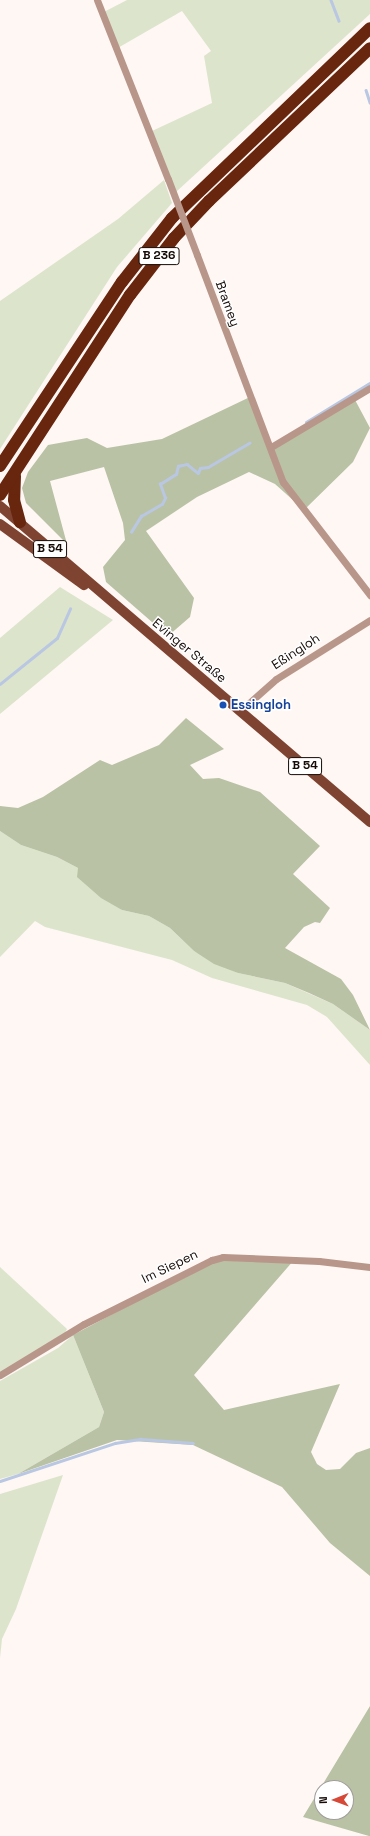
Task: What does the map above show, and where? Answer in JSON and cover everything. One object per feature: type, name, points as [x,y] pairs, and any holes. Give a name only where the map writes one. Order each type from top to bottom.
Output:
[{"type":"highway","name":"B 236","points":[[0,465],[122,282],[172,218],[370,28]]},
{"type":"highway","name":"B 236","points":[[0,495],[104,333],[174,238],[220,190],[370,48]]},
{"type":"highway","points":[[16,472],[13,490],[20,522]]},
{"type":"main road","name":"B 54","points":[[0,506],[20,522],[100,594]]},
{"type":"main road","name":"B 54","points":[[0,524],[70,576],[100,594]]},
{"type":"main road","name":"Evinger Straße","points":[[100,594],[370,822]]},
{"type":"street","name":"Bramey","points":[[97,0],[168,179],[233,355],[271,447],[275,463],[289,493],[370,596]]},
{"type":"street","points":[[271,447],[370,388]]},
{"type":"street","name":"Eßingloh","points":[[240,711],[276,679],[370,620]]},
{"type":"street","name":"Im Siepen","points":[[0,1375],[84,1324],[212,1260],[222,1257],[319,1261],[370,1268]]},
{"type":"green space","points":[[127,0],[370,0],[370,14],[176,192],[152,131],[212,103],[204,56],[211,51],[182,11],[116,49],[102,13]]},
{"type":"green space","points":[[164,180],[172,203],[117,267],[0,449],[0,301],[118,219]]},
{"type":"green space","points":[[250,397],[271,447],[354,398],[370,428],[353,462],[304,510],[275,484],[249,472],[197,497],[146,531],[194,598],[190,617],[168,636],[106,582],[103,567],[125,540],[123,523],[104,467],[50,481],[67,544],[26,503],[22,488],[28,472],[48,445],[87,438],[107,448],[162,439]]},
{"type":"green space","points":[[60,587],[113,620],[0,714],[0,638]]},
{"type":"green space","points":[[186,718],[224,749],[190,765],[203,779],[219,778],[260,792],[320,846],[293,874],[330,908],[320,923],[315,922],[304,927],[285,948],[341,979],[353,995],[370,1030],[333,1004],[309,993],[285,983],[238,973],[214,964],[194,951],[170,928],[149,916],[122,910],[101,898],[77,877],[78,868],[57,857],[21,845],[0,831],[0,806],[18,808],[43,797],[100,760],[112,765],[159,745]]},
{"type":"green space","points":[[0,831],[21,845],[57,857],[78,868],[122,910],[149,916],[170,928],[194,951],[238,973],[285,983],[333,1004],[370,1030],[370,1065],[327,1017],[307,1005],[212,978],[172,960],[45,927],[35,921],[0,957]]},
{"type":"green space","points":[[227,1258],[294,1260],[194,1375],[224,1410],[340,1384],[311,1452],[317,1464],[326,1470],[340,1469],[356,1453],[370,1448],[370,1576],[330,1543],[282,1487],[193,1445],[117,1440],[18,1474],[99,1427],[104,1412],[73,1335],[211,1262]]},
{"type":"green space","points":[[0,1267],[67,1329],[65,1333],[0,1373]]},
{"type":"green space","points":[[73,1335],[104,1412],[99,1427],[18,1474],[0,1479],[0,1381],[58,1348]]},
{"type":"green space","points":[[63,1475],[16,1609],[2,1639],[0,1658],[0,1494]]},
{"type":"green space","points":[[370,1706],[370,1836],[303,1817],[314,1799],[314,1820],[354,1820],[354,1780],[325,1780]]},
{"type":"waterway","points":[[331,0],[339,21]]},
{"type":"waterway","points":[[366,90],[370,102]]},
{"type":"waterway","points":[[306,422],[370,383]]},
{"type":"waterway","points":[[131,532],[141,516],[162,504],[165,498],[160,484],[176,474],[178,466],[187,464],[198,473],[200,468],[208,467],[249,443]]},
{"type":"waterway","points":[[0,684],[57,638],[70,609]]},
{"type":"waterway","points":[[0,1481],[115,1443],[141,1439],[193,1443]]},
{"type":"place","name":"Essingloh","points":[[223,705]]}]
